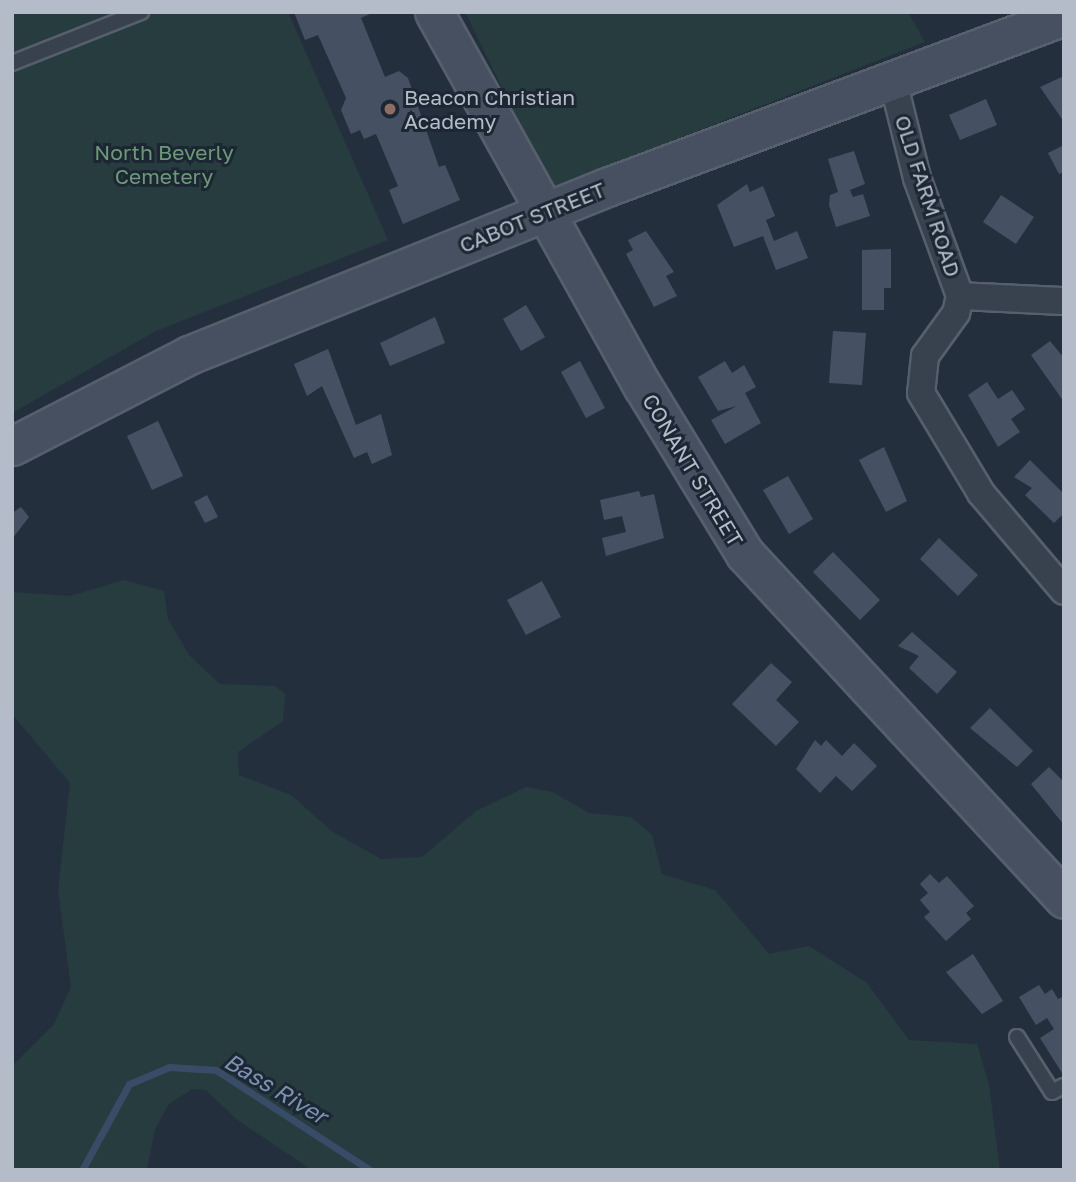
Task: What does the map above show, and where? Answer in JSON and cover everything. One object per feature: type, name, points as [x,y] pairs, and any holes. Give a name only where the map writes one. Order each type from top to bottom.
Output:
[{"type":"main road","name":"CONANT STREET","points":[[434,12],[544,212],[745,554],[1064,899]]},
{"type":"main road","name":"CABOT STREET","points":[[12,446],[124,383],[544,212],[892,78],[1064,16]]},
{"type":"street","name":"OLD FARM ROAD","points":[[892,78],[918,178],[960,296],[956,313],[925,356],[921,393],[981,493],[1064,591]]},
{"type":"street","points":[[960,296],[1064,301]]},
{"type":"lane","points":[[12,63],[141,12]]},
{"type":"lane","points":[[1017,1037],[1052,1091],[1064,1086]]},
{"type":"green space","name":"North Beverly Cemetery","points":[[12,12],[288,12],[388,240],[156,331],[12,413]]},
{"type":"green space","points":[[465,12],[908,12],[925,42],[551,188]]},
{"type":"green space","points":[[124,580],[164,591],[168,619],[189,655],[220,684],[275,686],[285,694],[283,721],[238,752],[239,775],[291,795],[333,832],[381,859],[422,857],[476,811],[526,787],[553,792],[589,813],[631,817],[652,835],[662,874],[715,890],[769,954],[809,946],[867,983],[909,1040],[977,1044],[989,1085],[1000,1170],[312,1170],[236,1119],[206,1090],[192,1089],[169,1104],[155,1129],[147,1170],[12,1170],[12,1066],[54,1024],[71,987],[58,890],[70,783],[12,714],[12,592],[70,596]]},
{"type":"building","points":[[294,12],[374,12],[361,18],[385,77],[399,71],[408,78],[439,167],[445,165],[460,200],[403,224],[389,190],[398,186],[376,134],[364,139],[360,130],[351,134],[341,110],[346,98],[318,35],[305,40]]},
{"type":"building","points":[[1064,76],[1064,122],[1040,87]]},
{"type":"building","points":[[986,99],[997,125],[960,140],[949,115]]},
{"type":"building","points":[[1064,145],[1064,172],[1059,174],[1048,153]]},
{"type":"building","points":[[854,151],[865,184],[850,190],[853,197],[863,194],[870,216],[836,227],[829,205],[830,195],[838,192],[828,159]]},
{"type":"building","points":[[747,184],[750,192],[763,186],[775,216],[766,220],[774,241],[797,231],[808,258],[776,270],[763,236],[734,247],[717,205]]},
{"type":"building","points":[[1001,195],[1034,217],[1016,244],[983,222]]},
{"type":"building","points":[[646,231],[674,272],[666,276],[677,296],[654,307],[626,254],[633,250],[628,240]]},
{"type":"building","points":[[891,249],[891,288],[884,288],[884,310],[862,310],[862,250]]},
{"type":"building","points":[[526,305],[545,337],[521,351],[503,319]]},
{"type":"building","points":[[435,317],[445,343],[390,366],[380,343]]},
{"type":"building","points":[[833,331],[866,333],[862,385],[829,383]]},
{"type":"building","points":[[1050,341],[1064,358],[1064,402],[1031,355]]},
{"type":"building","points":[[328,349],[356,425],[381,414],[392,455],[372,464],[367,452],[354,458],[322,386],[307,396],[294,364]]},
{"type":"building","points":[[580,361],[605,408],[586,418],[561,372]]},
{"type":"building","points":[[725,361],[732,373],[744,365],[756,387],[745,393],[761,423],[725,444],[711,420],[737,406],[718,411],[698,377]]},
{"type":"building","points":[[987,382],[998,399],[1012,390],[1025,409],[1011,419],[1020,432],[998,447],[968,395]]},
{"type":"building","points":[[158,421],[183,476],[152,490],[127,436]]},
{"type":"building","points":[[884,447],[907,501],[886,512],[859,460]]},
{"type":"building","points":[[1030,460],[1064,494],[1064,513],[1054,523],[1025,495],[1032,488],[1014,477]]},
{"type":"building","points":[[788,476],[813,519],[789,534],[763,490]]},
{"type":"building","points":[[639,491],[641,497],[654,494],[664,538],[606,556],[602,538],[626,532],[622,516],[604,520],[600,500]]},
{"type":"building","points":[[207,495],[218,517],[205,523],[194,502]]},
{"type":"building","points":[[21,507],[29,517],[12,539],[12,513]]},
{"type":"building","points":[[939,538],[978,575],[958,596],[920,559]]},
{"type":"building","points":[[833,552],[880,600],[860,620],[813,572]]},
{"type":"building","points":[[542,581],[561,617],[526,635],[507,600]]},
{"type":"building","points":[[912,632],[957,672],[937,694],[909,668],[919,656],[898,646]]},
{"type":"building","points":[[771,663],[792,682],[776,700],[799,722],[776,746],[732,704]]},
{"type":"building","points":[[990,708],[1033,751],[1017,767],[970,728]]},
{"type":"building","points":[[815,740],[821,746],[826,740],[842,756],[854,743],[877,766],[852,791],[836,776],[820,793],[796,769]]},
{"type":"building","points":[[1049,767],[1064,782],[1064,825],[1031,784]]},
{"type":"building","points":[[930,874],[939,883],[947,876],[974,906],[966,913],[971,919],[946,941],[924,917],[930,912],[920,900],[928,893],[920,884]]},
{"type":"building","points":[[973,954],[1003,1001],[982,1014],[946,972]]},
{"type":"building","points":[[1039,985],[1045,994],[1052,989],[1058,999],[1064,996],[1062,1073],[1040,1038],[1054,1029],[1047,1018],[1036,1025],[1019,997]]},
{"type":"waterway","name":"Bass River","points":[[82,1170],[129,1084],[169,1067],[216,1070],[370,1170]]},
{"type":"place","name":"Beacon Christian Academy","points":[[390,109]]}]
